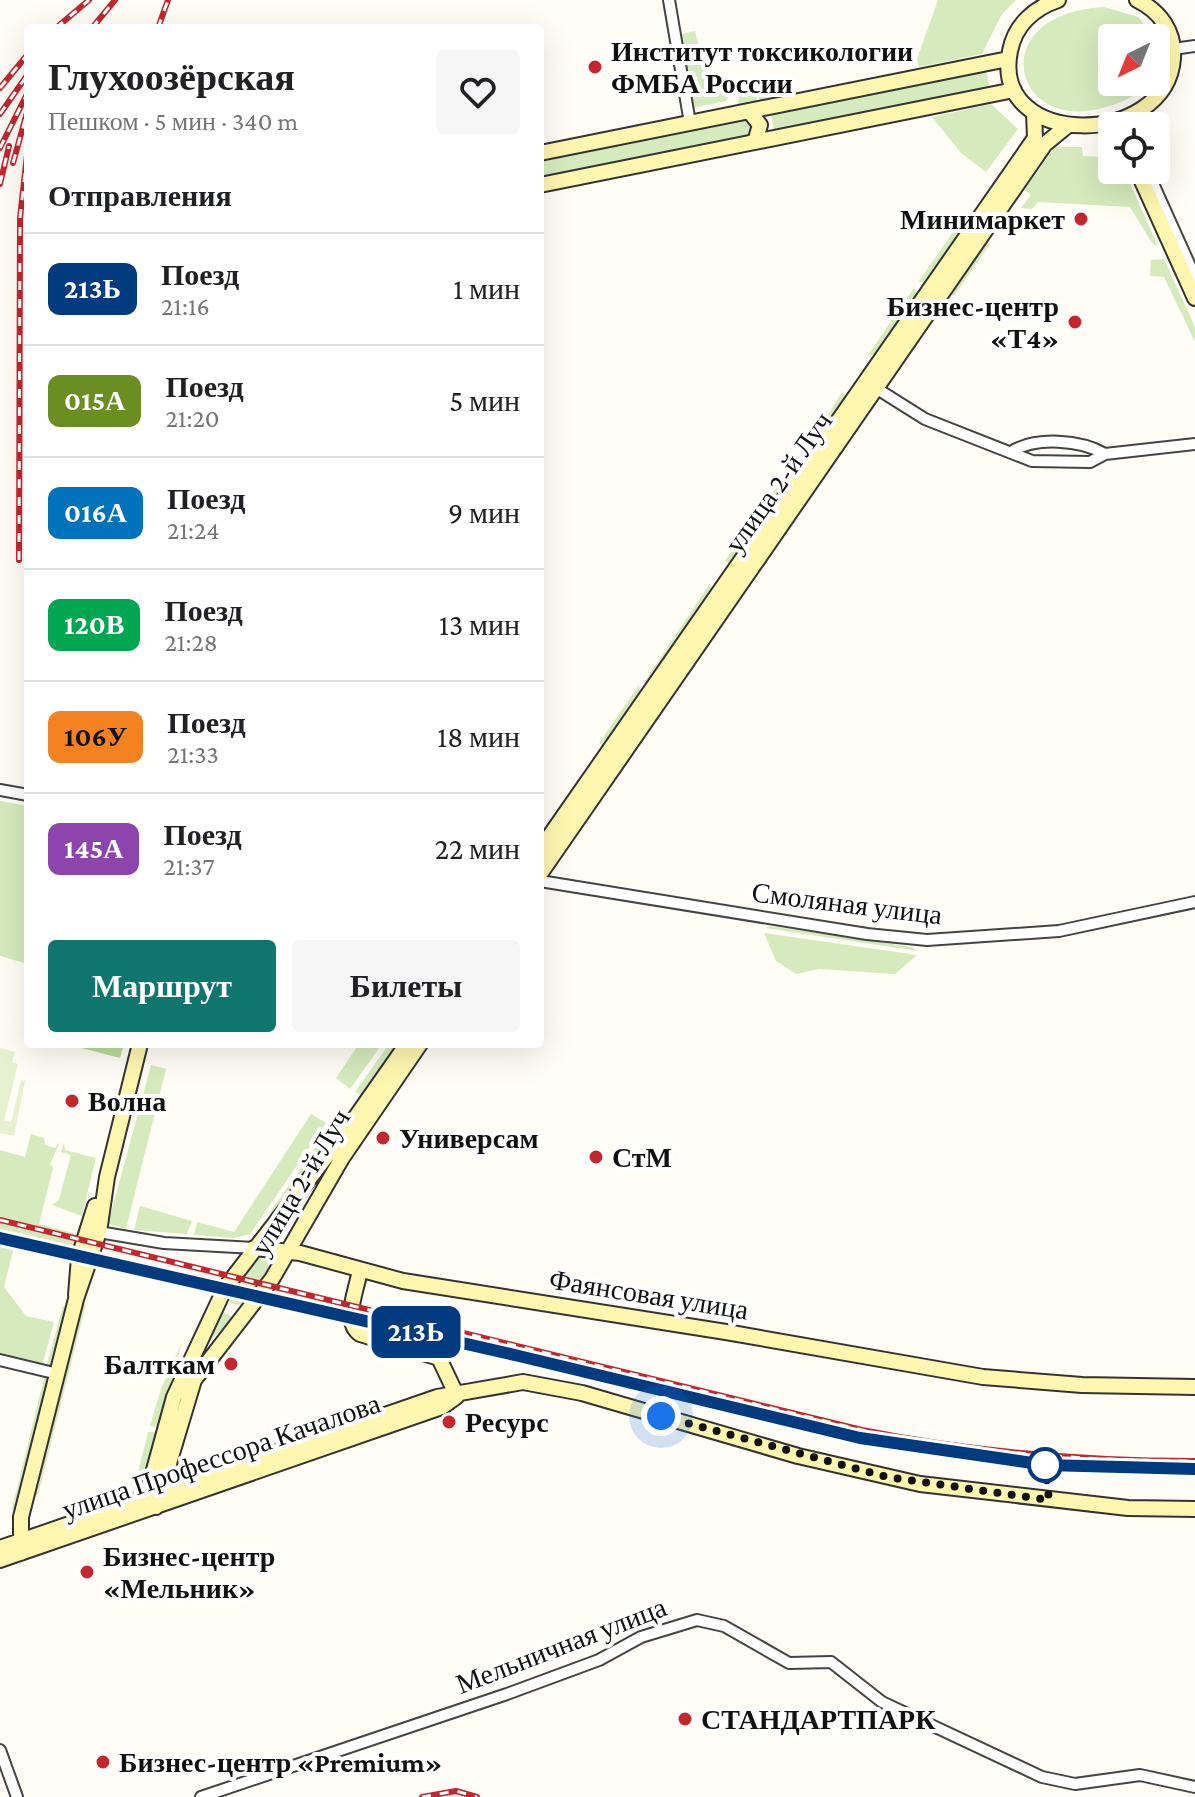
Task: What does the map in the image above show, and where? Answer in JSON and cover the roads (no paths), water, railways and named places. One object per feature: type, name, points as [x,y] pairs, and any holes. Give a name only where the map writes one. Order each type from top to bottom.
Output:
[{"type":"street","points":[[669,0],[690,123]]},
{"type":"street","points":[[1053,1],[1024,21],[1012,43],[1008,59],[1014,90],[1034,113],[1067,126],[1096,125],[1141,110],[1155,98],[1168,78],[1173,49],[1171,36],[1158,14],[1137,0]]},
{"type":"street","points":[[1173,49],[1195,46]]},
{"type":"street","points":[[544,152],[1008,59]]},
{"type":"street","points":[[544,184],[1014,90]]},
{"type":"street","points":[[749,111],[760,125],[755,142]]},
{"type":"street","name":"улица 2-й Луч","points":[[544,868],[1035,138],[1034,113]]},
{"type":"street","name":"улица 2-й Луч","points":[[544,844],[1045,144],[1067,126]]},
{"type":"street","points":[[1143,184],[1195,298]]},
{"type":"street","points":[[1153,184],[1195,277]]},
{"type":"street","points":[[871,385],[925,419],[1032,461],[1090,462],[1105,454],[1156,451],[1195,444]]},
{"type":"street","points":[[1011,452],[1022,445],[1035,443],[1089,445],[1105,454]]},
{"type":"street","points":[[0,790],[24,794]]},
{"type":"street","name":"Смоляная улица","points":[[544,882],[867,934],[927,940],[1059,931],[1195,902]]},
{"type":"street","points":[[76,1299],[79,1257],[107,1177],[139,1048]]},
{"type":"street","name":"улица 2-й Луч","points":[[154,1500],[174,1397],[220,1297],[254,1248],[346,1131],[404,1048]]},
{"type":"street","name":"улица 2-й Луч","points":[[154,1500],[190,1387],[247,1313],[288,1252],[342,1158],[417,1048]]},
{"type":"street","points":[[21,1547],[21,1517],[76,1299],[99,1232],[107,1177]]},
{"type":"street","name":"Фаянсовая улица","points":[[99,1232],[164,1243],[288,1252],[432,1286],[726,1332],[983,1377],[1082,1385],[1195,1387]]},
{"type":"street","points":[[360,1270],[350,1321],[353,1329],[360,1334],[439,1358],[457,1396]]},
{"type":"street","points":[[220,1297],[232,1311],[247,1313]]},
{"type":"street","points":[[0,1360],[58,1374]]},
{"type":"street","name":"улица Профессора Качалова","points":[[0,1560],[21,1547],[154,1500],[442,1407],[457,1396],[510,1382],[546,1386],[798,1456],[920,1484],[1113,1506],[1195,1509]]},
{"type":"street","name":"улица Профессора Качалова","points":[[0,1548],[21,1547]]},
{"type":"street","name":"Мельничная улица","points":[[201,1797],[229,1793],[599,1660],[641,1637],[697,1620],[715,1622],[789,1663],[831,1662],[882,1702],[1042,1777],[1075,1784],[1140,1775],[1195,1787]]},
{"type":"street","points":[[0,1750],[17,1797]]},
{"type":"railway","points":[[61,24],[89,0]]},
{"type":"railway","points":[[95,24],[115,0]]},
{"type":"railway","points":[[159,24],[168,0]]},
{"type":"railway","points":[[0,88],[24,59]]},
{"type":"railway","points":[[0,114],[24,80]]},
{"type":"railway","points":[[0,148],[24,100]]},
{"type":"railway","points":[[13,163],[24,123]]},
{"type":"railway","points":[[0,184],[9,146]]},
{"type":"railway","points":[[19,560],[20,218],[24,182]]},
{"type":"railway","points":[[0,1220],[862,1430],[1027,1454],[1195,1461]]},
{"type":"railway","points":[[0,1238],[289,1303]]},
{"type":"railway","points":[[422,1797],[456,1791],[477,1797]]},
{"type":"train","name":"213Ь","points":[[0,1238],[519,1356],[860,1438],[960,1455],[1046,1465],[1195,1469]]},
{"type":"place","name":"Институт токсикологии ФМБА России","points":[[595,67]]},
{"type":"place","name":"Минимаркет","points":[[1081,219]]},
{"type":"place","name":"Бизнес-центр «Т4»","points":[[1075,322]]},
{"type":"place","name":"Волна","points":[[72,1101]]},
{"type":"place","name":"Универсам","points":[[383,1138]]},
{"type":"place","name":"СтМ","points":[[596,1157]]},
{"type":"place","name":"Балткам","points":[[231,1364]]},
{"type":"place","name":"Ресурс","points":[[449,1422]]},
{"type":"place","name":"Бизнес-центр «Мельник»","points":[[87,1572]]},
{"type":"place","name":"СТАНДАРТПАРК","points":[[685,1719]]},
{"type":"place","name":"Бизнес-центр «Premium»","points":[[103,1762]]}]
